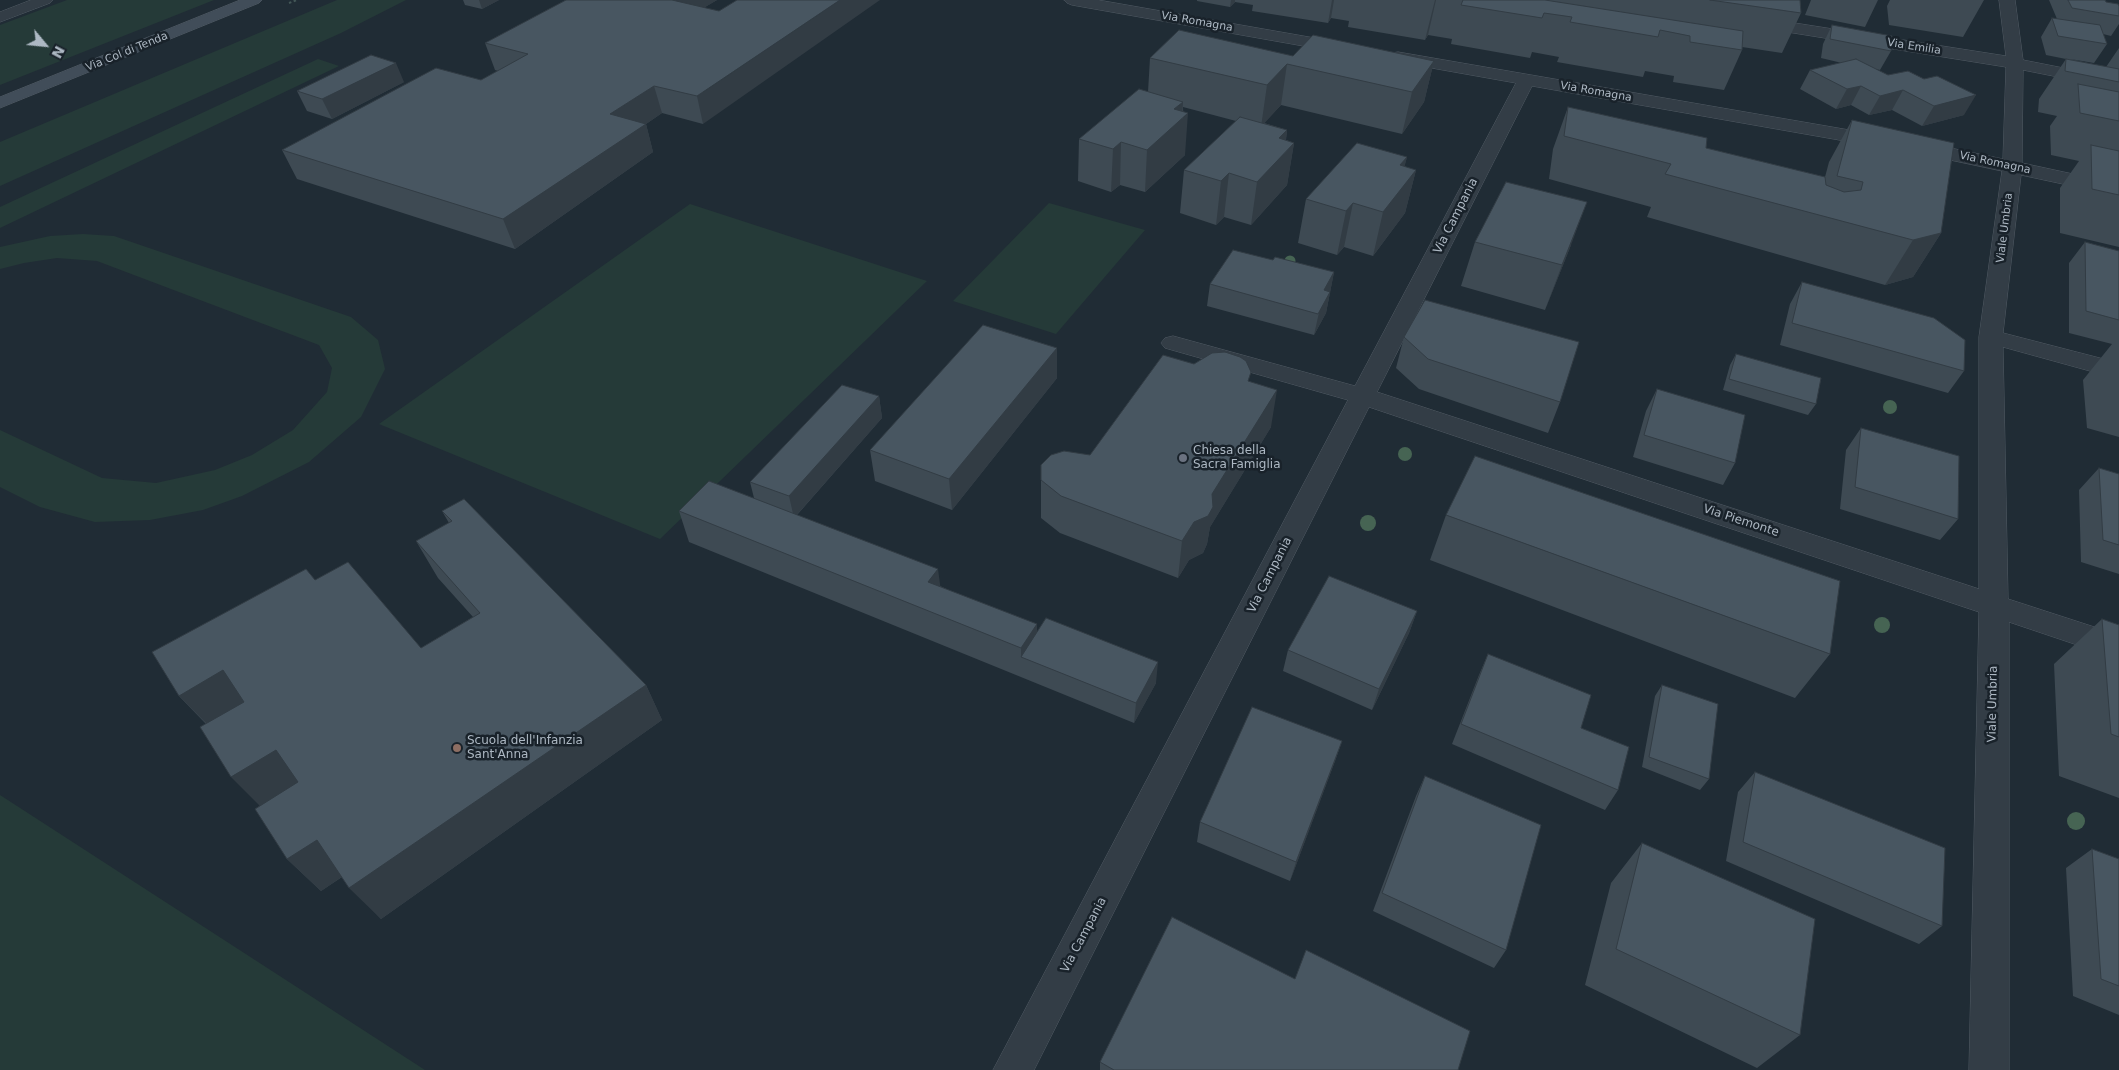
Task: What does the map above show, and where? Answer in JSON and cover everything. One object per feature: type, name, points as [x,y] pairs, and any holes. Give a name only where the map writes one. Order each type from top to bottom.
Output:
[{"type":"main road","name":"Via Col di Tenda","points":[[0,103],[254,0]]},
{"type":"street","points":[[0,16],[45,0]]},
{"type":"street","name":"Via Romagna","points":[[1072,0],[1362,51]]},
{"type":"street","name":"Viale Umbria","points":[[1989,1070],[1994,605],[1991,337],[2012,166],[2015,63],[2007,0]]},
{"type":"street","name":"Via Emilia","points":[[1736,19],[2015,63],[2119,84]]},
{"type":"street","name":"Via Romagna","points":[[1381,54],[1936,151],[2119,190]]},
{"type":"street","name":"Via Campania","points":[[1013,1070],[1526,80]]},
{"type":"street","points":[[1991,337],[2119,371]]},
{"type":"street","name":"Via Piemonte","points":[[1173,344],[1363,396],[2119,647]]},
{"type":"green space","points":[[67,0],[214,0],[0,85],[0,25]]},
{"type":"green space","points":[[337,0],[406,0],[341,33],[0,186],[0,142]]},
{"type":"green space","points":[[318,59],[339,66],[0,228],[0,207]]},
{"type":"green space","points":[[1049,203],[1145,230],[1056,334],[953,301]]},
{"type":"green space","points":[[690,204],[927,281],[660,539],[379,424]]},
{"type":"green space","points":[[83,234],[114,236],[351,317],[378,340],[385,369],[361,417],[309,462],[242,496],[203,510],[150,520],[95,522],[40,507],[0,487],[0,430],[102,478],[156,483],[215,470],[252,455],[293,430],[327,392],[332,368],[319,345],[97,261],[57,258],[0,269],[0,247],[50,236]]},
{"type":"green space","points":[[0,795],[425,1070],[0,1070]]},
{"type":"building","points":[[566,0],[672,0],[719,11],[737,0],[840,0],[697,96],[654,86],[610,114],[646,124],[503,219],[282,150],[436,68],[481,80],[528,54],[485,43]]},
{"type":"building","points":[[1463,0],[1545,0],[1743,31],[1742,50],[1690,42],[1690,36],[1660,30],[1658,37],[1570,22],[1572,17],[1544,13],[1542,18],[1461,5]]},
{"type":"building","points":[[1710,0],[1800,0],[1801,13]]},
{"type":"building","points":[[2068,0],[2105,0],[2106,2],[2118,4],[2119,16],[2072,8]]},
{"type":"building","points":[[2052,18],[2100,25],[2107,44],[2058,36]]},
{"type":"building","points":[[1832,25],[1892,36],[1891,51],[1830,39]]},
{"type":"building","points":[[1179,30],[1293,56],[1313,35],[1434,61],[1412,92],[1287,64],[1267,85],[1150,58]]},
{"type":"building","points":[[371,55],[396,63],[322,99],[297,91]]},
{"type":"building","points":[[1856,59],[1888,75],[1908,71],[1924,79],[1937,76],[1976,95],[1934,106],[1903,90],[1880,96],[1861,86],[1847,89],[1810,70]]},
{"type":"building","points":[[2066,59],[2119,69],[2119,82],[2065,71]]},
{"type":"building","points":[[2078,84],[2119,92],[2119,121],[2080,113]]},
{"type":"building","points":[[1139,89],[1183,102],[1174,109],[1188,113],[1147,150],[1121,142],[1113,149],[1079,139]]},
{"type":"building","points":[[1568,107],[1707,138],[1706,148],[1825,177],[1826,185],[1844,192],[1861,190],[1863,182],[1837,176],[1852,120],[1954,143],[1941,233],[1913,240],[1665,174],[1671,164],[1564,136]]},
{"type":"building","points":[[1240,117],[1287,130],[1279,138],[1294,143],[1257,182],[1229,173],[1221,181],[1184,170]]},
{"type":"building","points":[[1357,143],[1407,157],[1400,165],[1416,170],[1383,212],[1353,203],[1346,211],[1306,199]]},
{"type":"building","points":[[2091,145],[2119,151],[2119,195],[2092,189]]},
{"type":"building","points":[[1506,182],[1587,202],[1562,265],[1475,242]]},
{"type":"building","points":[[2085,242],[2119,251],[2119,320],[2086,311]]},
{"type":"building","points":[[1233,250],[1273,260],[1275,257],[1334,272],[1324,290],[1330,292],[1318,314],[1210,284]]},
{"type":"building","points":[[1802,282],[1934,318],[1965,340],[1964,371],[1792,323]]},
{"type":"building","points":[[1425,300],[1579,342],[1560,402],[1428,359],[1404,337]]},
{"type":"building","points":[[983,325],[1057,348],[949,479],[870,450]]},
{"type":"building","name":"Chiesa della Sacra Famiglia","points":[[1225,352],[1246,361],[1251,372],[1248,381],[1277,390],[1212,494],[1213,507],[1208,516],[1194,522],[1182,541],[1061,496],[1041,480],[1041,465],[1051,455],[1064,451],[1090,455],[1163,355],[1194,364],[1212,353]]},
{"type":"building","points":[[1736,354],[1821,378],[1816,404],[1729,379]]},
{"type":"building","points":[[842,385],[879,396],[789,496],[750,482]]},
{"type":"building","points":[[1657,389],[1745,415],[1735,463],[1644,435]]},
{"type":"building","points":[[1861,428],[1959,456],[1958,519],[1855,487]]},
{"type":"building","points":[[1475,456],[1840,581],[1830,654],[1446,515]]},
{"type":"building","points":[[2099,468],[2119,474],[2119,545],[2103,540]]},
{"type":"building","points":[[709,481],[938,569],[928,582],[1037,624],[1021,648],[679,511]]},
{"type":"building","points":[[464,499],[646,685],[349,888],[317,840],[287,859],[255,809],[298,782],[276,750],[231,777],[200,727],[244,702],[223,670],[179,696],[152,652],[306,569],[315,580],[348,562],[421,648],[480,613],[416,541],[452,521],[442,511]]},
{"type":"building","points":[[1329,576],[1417,611],[1379,689],[1288,650]]},
{"type":"building","points":[[1046,618],[1158,662],[1136,703],[1021,657]]},
{"type":"building","points":[[2102,619],[2119,625],[2119,737],[2111,734]]},
{"type":"building","points":[[1488,654],[1591,695],[1581,728],[1629,747],[1618,790],[1461,724]]},
{"type":"building","points":[[1662,685],[1718,704],[1709,779],[1649,757]]},
{"type":"building","points":[[1252,707],[1342,741],[1296,862],[1200,822]]},
{"type":"building","points":[[1755,772],[1945,848],[1942,926],[1743,842]]},
{"type":"building","points":[[1425,776],[1541,825],[1506,950],[1382,893]]},
{"type":"building","points":[[1642,843],[1815,919],[1800,1035],[1616,949]]},
{"type":"building","points":[[2092,849],[2119,859],[2119,986],[2101,979]]},
{"type":"building","points":[[1172,917],[1295,979],[1306,950],[1470,1031],[1458,1070],[1114,1070],[1100,1062]]},
{"type":"place","name":"Chiesa della Sacra Famiglia","points":[[1183,458]]},
{"type":"place","name":"Scuola dell'Infanzia Sant'Anna","points":[[457,748]]}]
